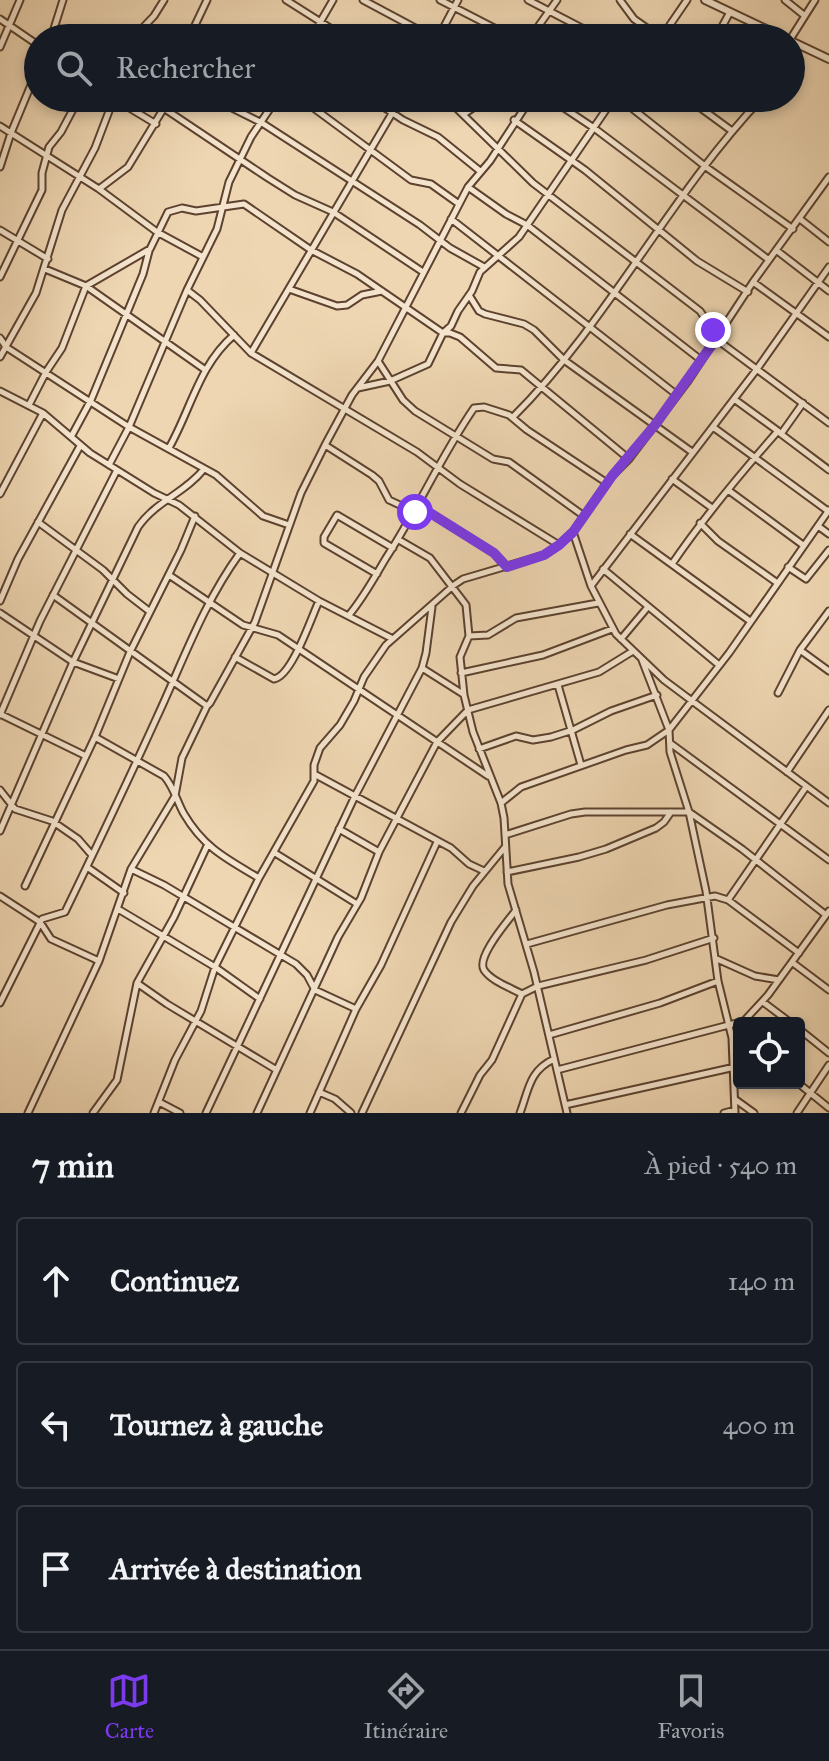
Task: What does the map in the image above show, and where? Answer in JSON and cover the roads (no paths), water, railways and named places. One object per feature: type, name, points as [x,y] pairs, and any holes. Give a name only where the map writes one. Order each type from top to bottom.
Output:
[{"type":"street","points":[[0,47],[20,0]]},
{"type":"street","points":[[55,24],[63,0]]},
{"type":"street","points":[[146,24],[164,0]]},
{"type":"street","points":[[198,24],[207,0]]},
{"type":"street","points":[[286,0],[326,24]]},
{"type":"street","points":[[318,24],[333,0]]},
{"type":"street","points":[[363,0],[409,24]]},
{"type":"street","points":[[440,0],[456,3],[491,24]]},
{"type":"street","points":[[528,0],[574,24]]},
{"type":"street","points":[[541,24],[557,0]]},
{"type":"street","points":[[620,0],[641,24]]},
{"type":"street","points":[[671,24],[687,0]]},
{"type":"street","points":[[705,0],[756,24]]},
{"type":"street","points":[[785,0],[805,16]]},
{"type":"street","points":[[799,24],[815,0]]},
{"type":"street","points":[[444,24],[456,3]]},
{"type":"street","points":[[724,24],[730,12]]},
{"type":"street","points":[[0,19],[24,35]]},
{"type":"street","points":[[805,47],[829,59]]},
{"type":"street","points":[[0,167],[24,102]]},
{"type":"street","points":[[0,277],[42,190],[49,147],[72,112]]},
{"type":"street","points":[[0,357],[25,316],[45,269],[62,210],[95,148],[108,112]]},
{"type":"street","points":[[136,112],[156,124]]},
{"type":"street","points":[[99,189],[128,167],[163,112]]},
{"type":"street","points":[[170,112],[295,195],[333,212],[423,272]]},
{"type":"street","points":[[240,112],[262,123],[484,267]]},
{"type":"street","points":[[109,465],[217,229],[229,182],[269,112]]},
{"type":"street","points":[[319,112],[411,180],[431,184],[459,204]]},
{"type":"street","points":[[462,112],[533,183],[700,311],[716,339],[829,423]]},
{"type":"street","points":[[28,1113],[99,961],[131,869],[175,796],[182,758],[207,706],[252,628],[305,485],[345,409],[378,361],[468,187],[520,112]]},
{"type":"street","points":[[570,112],[769,260]]},
{"type":"street","points":[[358,388],[390,381],[428,364],[443,333],[451,326],[484,267],[519,237],[606,112]]},
{"type":"street","points":[[634,112],[793,229]]},
{"type":"street","points":[[706,112],[732,131]]},
{"type":"street","points":[[513,417],[564,360],[683,196],[749,112]]},
{"type":"street","points":[[251,353],[392,113],[438,137],[480,171]]},
{"type":"street","points":[[514,120],[660,229],[697,261],[748,292]]},
{"type":"street","points":[[0,126],[99,189],[157,232],[203,257]]},
{"type":"street","points":[[154,1113],[215,967],[259,878],[312,786],[316,755],[340,725],[364,677],[391,638],[463,579],[544,555],[573,532],[607,483],[677,395],[776,250],[826,188],[829,177]]},
{"type":"street","points":[[468,187],[527,225],[701,360]]},
{"type":"street","points":[[71,437],[91,400],[164,217],[172,210],[182,208],[196,211],[244,204],[311,250],[357,274],[443,333],[460,337],[496,368],[521,370],[629,459]]},
{"type":"street","points":[[451,219],[677,395]]},
{"type":"street","points":[[800,219],[829,242]]},
{"type":"street","points":[[0,230],[48,259]]},
{"type":"street","points":[[29,405],[62,348],[86,286],[150,249]]},
{"type":"street","points":[[776,250],[829,291]]},
{"type":"street","points":[[591,586],[757,369],[829,267]]},
{"type":"street","points":[[45,269],[86,286],[204,369]]},
{"type":"street","points":[[753,282],[829,337]]},
{"type":"street","points":[[289,289],[337,306],[347,305],[362,295],[382,291]]},
{"type":"street","points":[[187,290],[251,353],[417,452],[437,468],[559,545]]},
{"type":"street","points":[[469,295],[479,311],[524,324],[534,330],[564,360],[692,452]]},
{"type":"street","points":[[169,448],[204,369],[234,335]]},
{"type":"street","points":[[0,338],[6,347],[129,427],[231,486],[263,516],[289,525]]},
{"type":"street","points":[[378,361],[403,400],[415,411],[493,459],[509,462],[584,516]]},
{"type":"street","points":[[0,391],[43,413],[80,446],[195,516],[240,553],[319,601],[391,638]]},
{"type":"street","points":[[734,399],[829,470]]},
{"type":"street","points":[[672,564],[712,508],[803,403]]},
{"type":"street","points":[[349,615],[370,589],[474,408],[484,407],[513,417],[527,430],[607,483]]},
{"type":"street","points":[[0,494],[43,413]]},
{"type":"street","points":[[501,803],[521,787],[647,745],[669,730],[828,511],[713,427]]},
{"type":"street","points":[[325,445],[379,481],[389,500],[415,512]]},
{"type":"street","points":[[0,601],[18,559],[80,446]]},
{"type":"street","points":[[0,831],[73,662],[138,527],[153,508],[193,481],[204,469]]},
{"type":"street","points":[[86,756],[0,714],[75,549],[117,470]]},
{"type":"street","points":[[672,479],[712,508]]},
{"type":"street","points":[[728,490],[803,545]]},
{"type":"street","points":[[419,506],[494,553],[507,567]]},
{"type":"street","points":[[377,574],[324,543],[324,537],[337,515],[393,548]]},
{"type":"street","points":[[25,886],[195,516]]},
{"type":"street","points":[[38,521],[114,579],[149,611]]},
{"type":"street","points":[[700,523],[718,541],[776,582]]},
{"type":"street","points":[[818,526],[829,534]]},
{"type":"street","points":[[573,532],[598,603],[621,639],[692,700],[806,787],[828,800]]},
{"type":"street","points":[[630,534],[750,621]]},
{"type":"street","points":[[399,540],[430,558],[466,605],[469,636],[460,657],[464,695],[479,749],[501,803],[507,872],[538,986],[567,1113]]},
{"type":"street","points":[[788,567],[806,579],[829,550]]},
{"type":"street","points":[[0,1003],[42,919],[65,912],[215,588],[240,553]]},
{"type":"street","points":[[603,569],[719,665]]},
{"type":"street","points":[[169,575],[252,628],[269,631],[298,649],[489,776]]},
{"type":"street","points":[[53,595],[207,706]]},
{"type":"street","points":[[235,657],[274,679],[280,679],[298,649],[319,601]]},
{"type":"street","points":[[469,636],[488,635],[516,618],[598,603]]},
{"type":"street","points":[[206,1113],[355,796],[422,668],[432,606]]},
{"type":"street","points":[[621,639],[647,608]]},
{"type":"street","points":[[778,693],[800,650],[829,611]]},
{"type":"street","points":[[0,613],[73,662],[119,679]]},
{"type":"street","points":[[461,673],[543,655],[612,629]]},
{"type":"street","points":[[800,650],[829,671]]},
{"type":"street","points":[[257,1113],[379,852],[437,742],[468,710],[613,666],[633,651]]},
{"type":"street","points":[[642,660],[669,730],[670,752],[689,812],[707,897],[718,981],[733,1048]]},
{"type":"street","points":[[422,668],[464,695]]},
{"type":"street","points":[[558,685],[581,765]]},
{"type":"street","points":[[479,749],[516,736],[533,740],[573,730],[611,711],[657,695]]},
{"type":"street","points":[[787,772],[829,710]]},
{"type":"street","points":[[95,737],[164,776],[187,819],[207,846],[259,878]]},
{"type":"street","points":[[670,743],[829,860]]},
{"type":"street","points":[[315,774],[451,848],[469,864],[484,871]]},
{"type":"street","points":[[728,900],[806,787]]},
{"type":"street","points":[[0,790],[15,809],[56,823],[78,839],[91,854]]},
{"type":"street","points":[[505,835],[585,812],[689,812],[828,913],[793,963],[748,1017]]},
{"type":"street","points":[[507,872],[606,849],[656,828],[671,812]]},
{"type":"street","points":[[339,829],[379,852]]},
{"type":"street","points":[[310,1113],[356,1009],[381,965],[437,842]]},
{"type":"street","points":[[93,1113],[117,1080],[137,983],[184,898],[207,846]]},
{"type":"street","points":[[362,1113],[451,922],[484,871],[506,846]]},
{"type":"street","points":[[275,853],[357,904]]},
{"type":"street","points":[[87,867],[124,893]]},
{"type":"street","points":[[131,869],[302,969],[315,990],[356,1009]]},
{"type":"street","points":[[0,896],[40,922],[51,939],[99,961]]},
{"type":"street","points":[[527,944],[656,908],[715,896],[728,900],[799,953]]},
{"type":"street","points":[[118,909],[215,967],[260,999]]},
{"type":"street","points":[[516,910],[486,952],[483,966],[500,982],[522,994]]},
{"type":"street","points":[[822,922],[829,927]]},
{"type":"street","points":[[461,1113],[480,1075],[494,1056],[522,994],[538,986],[646,960],[714,938]]},
{"type":"street","points":[[716,959],[755,976],[779,980]]},
{"type":"street","points":[[793,963],[829,990]]},
{"type":"street","points":[[549,1035],[660,1003],[718,981]]},
{"type":"street","points":[[137,983],[275,1069]]},
{"type":"street","points":[[762,1002],[783,1017]]},
{"type":"street","points":[[557,1070],[733,1025]]},
{"type":"street","points":[[805,1034],[829,1053]]},
{"type":"street","points":[[520,1113],[535,1073],[554,1059]]},
{"type":"street","points":[[797,1113],[829,1065]]},
{"type":"street","points":[[565,1105],[733,1067]]},
{"type":"street","points":[[724,1113],[735,1112],[735,1089]]},
{"type":"street","points":[[805,1089],[829,1108]]},
{"type":"street","points":[[319,1092],[335,1099],[351,1113]]},
{"type":"street","points":[[735,1099],[754,1113]]},
{"type":"street","points":[[159,1102],[180,1113]]}]
